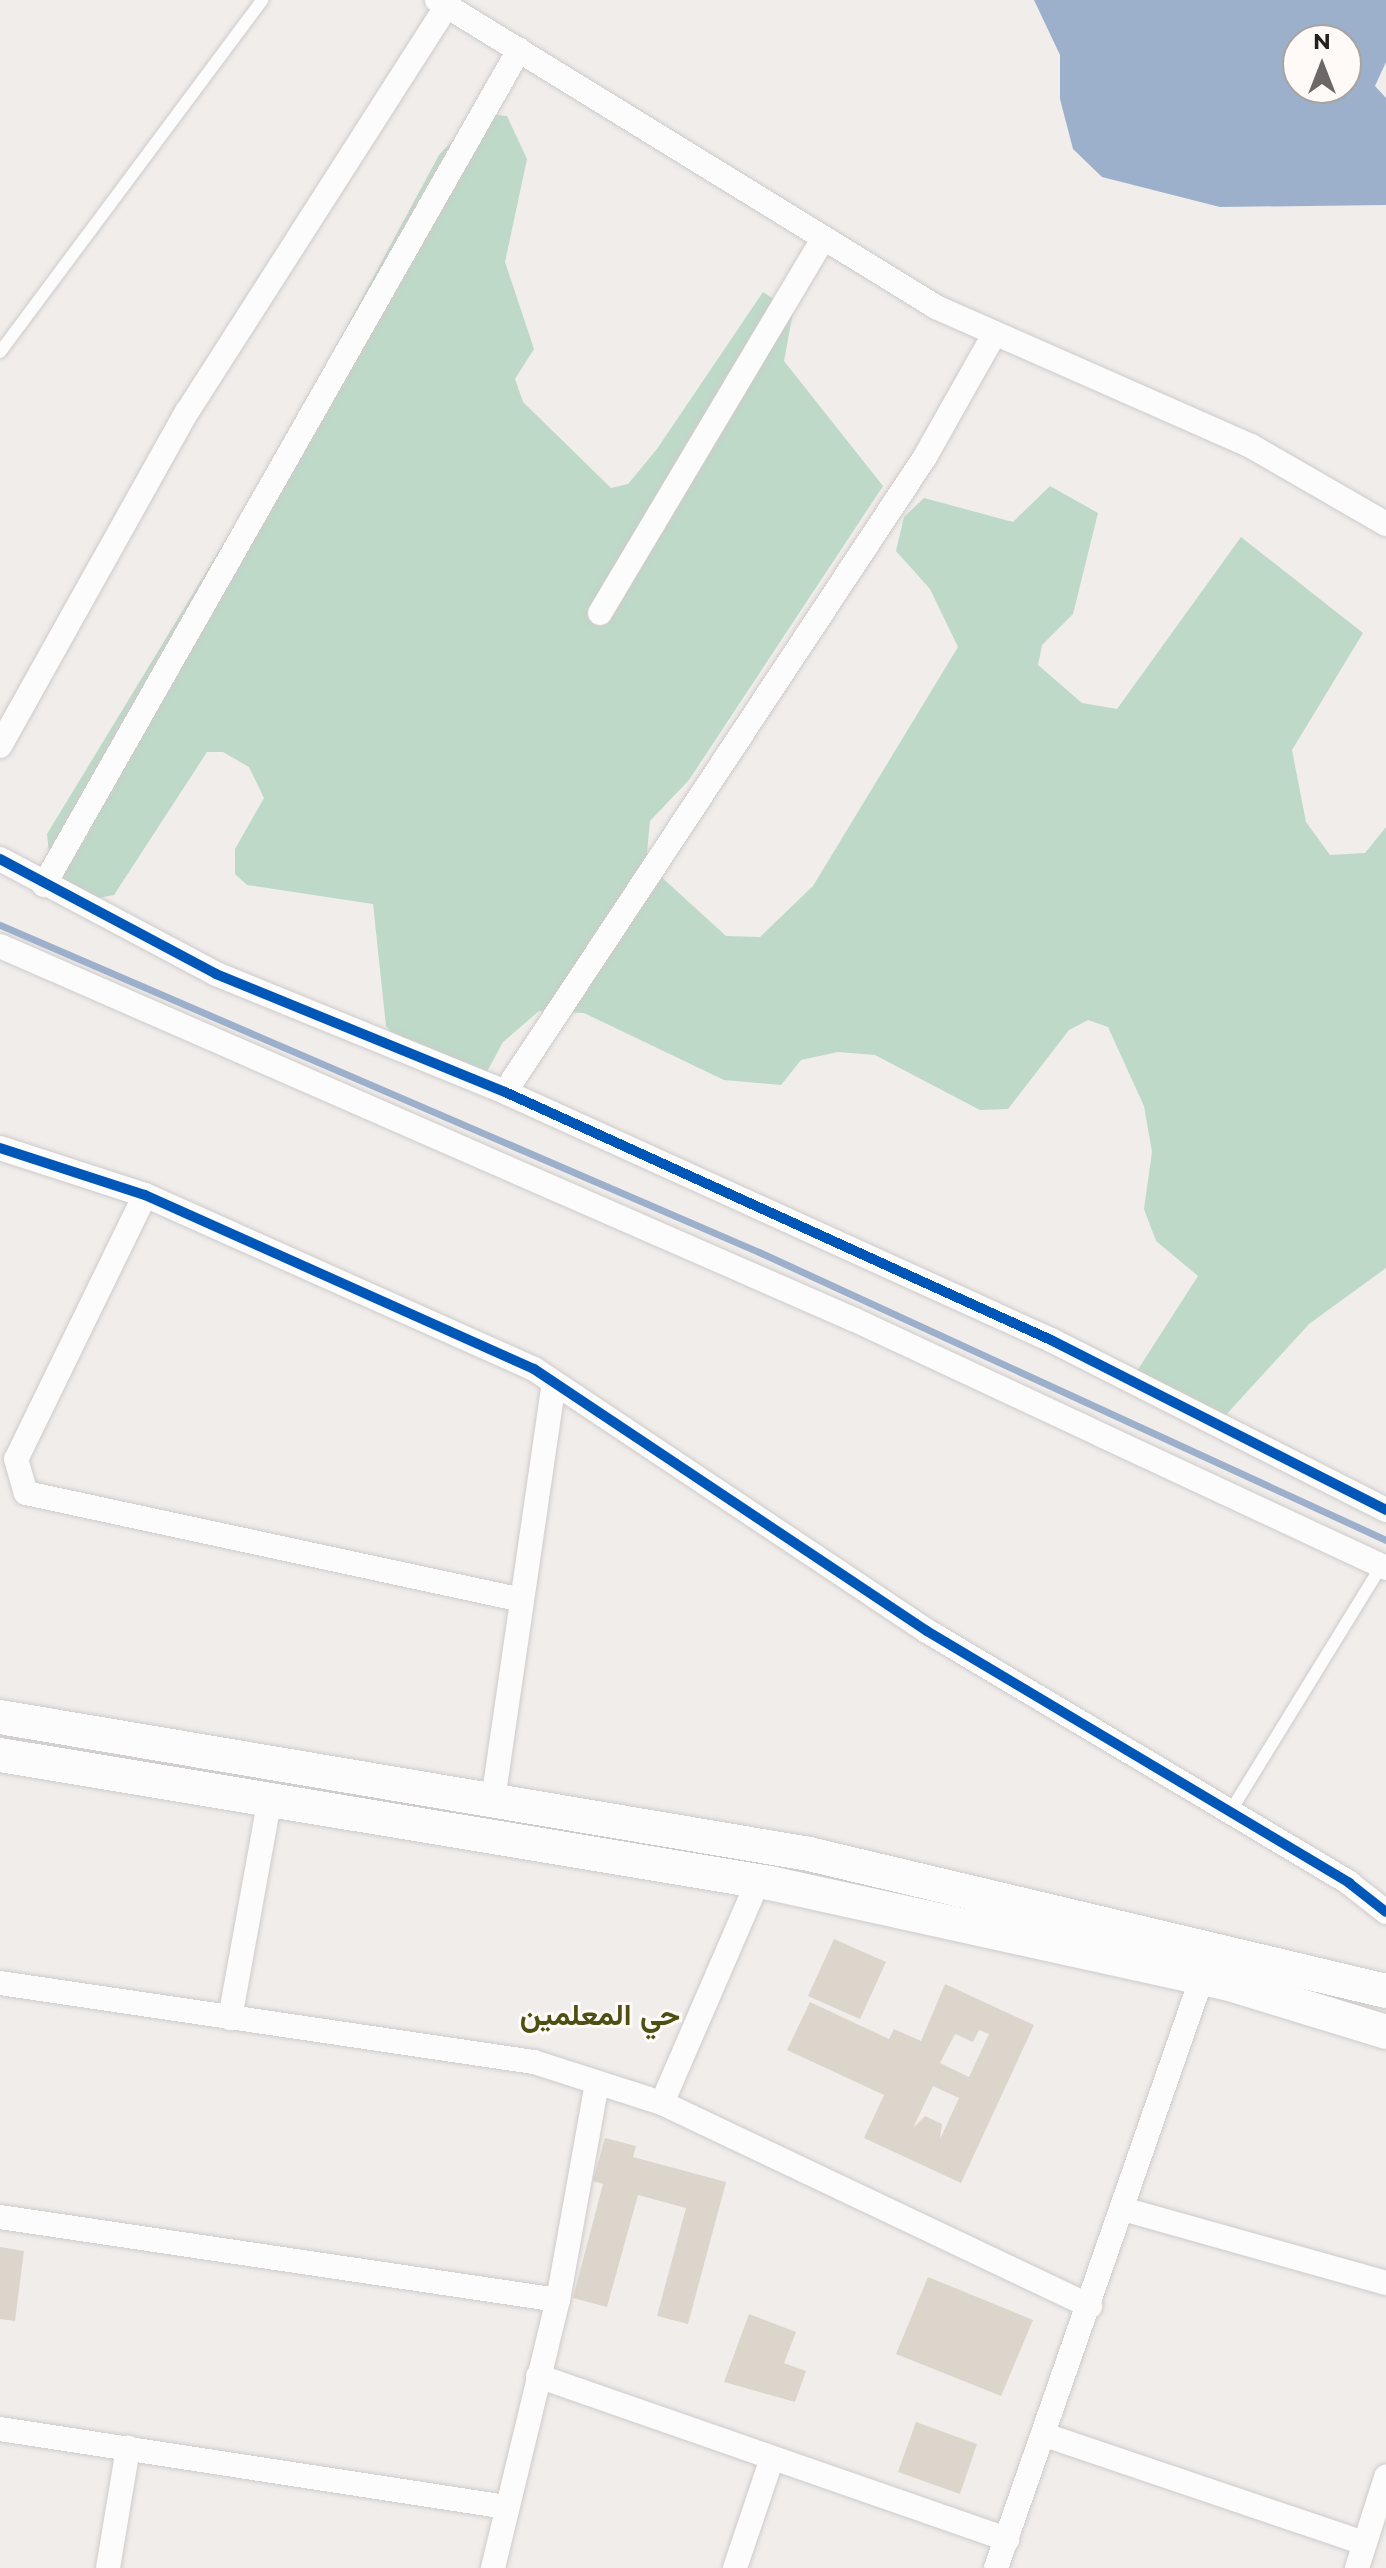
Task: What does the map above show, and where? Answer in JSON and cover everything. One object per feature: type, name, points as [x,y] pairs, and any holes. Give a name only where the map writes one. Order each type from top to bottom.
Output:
[{"type":"main road","points":[[0,1717],[809,1854],[1386,1991]]},
{"type":"main road","points":[[0,1755],[758,1881],[1202,1977],[1386,2032]]},
{"type":"street","points":[[0,746],[187,412],[442,2],[936,307],[1251,446],[1386,524]]},
{"type":"street","points":[[44,885],[519,50]]},
{"type":"street","points":[[600,613],[823,239]]},
{"type":"street","points":[[505,1092],[925,457],[995,333]]},
{"type":"street","points":[[0,859],[44,885],[306,1015],[505,1092],[1051,1340],[1386,1510]]},
{"type":"street","points":[[0,946],[855,1320],[1384,1564]]},
{"type":"street","points":[[0,1148],[145,1195],[554,1383],[927,1631],[1230,1812],[1386,1912]]},
{"type":"street","points":[[145,1195],[16,1459],[26,1493],[522,1600]]},
{"type":"street","points":[[493,1800],[554,1383]]},
{"type":"street","points":[[230,2018],[270,1798]]},
{"type":"street","points":[[662,2103],[758,1881]]},
{"type":"street","points":[[996,2568],[1090,2306],[1202,1977]]},
{"type":"street","points":[[0,1983],[534,2062],[662,2103],[1090,2306]]},
{"type":"street","points":[[493,2568],[558,2300],[597,2083]]},
{"type":"street","points":[[1123,2209],[1386,2283]]},
{"type":"street","points":[[0,2217],[558,2300]]},
{"type":"street","points":[[538,2376],[1007,2539]]},
{"type":"street","points":[[0,2429],[506,2507]]},
{"type":"street","points":[[1045,2435],[1364,2543]]},
{"type":"street","points":[[108,2568],[128,2448]]},
{"type":"street","points":[[735,2568],[772,2458]]},
{"type":"street","points":[[1357,2568],[1386,2477]]},
{"type":"lane","points":[[0,352],[262,0]]},
{"type":"lane","points":[[1230,1812],[1384,1564]]},
{"type":"green space","points":[[479,113],[507,116],[527,159],[505,262],[534,349],[515,379],[523,402],[611,488],[628,484],[657,449],[763,292],[793,312],[784,361],[883,486],[689,780],[650,821],[646,863],[726,936],[760,937],[813,886],[958,647],[930,589],[896,551],[904,517],[924,498],[1013,522],[1050,486],[1098,513],[1073,614],[1042,645],[1038,665],[1082,703],[1117,709],[1241,537],[1363,633],[1292,750],[1306,822],[1330,855],[1365,853],[1386,827],[1386,1268],[1309,1324],[1224,1417],[1137,1371],[1198,1276],[1156,1241],[1144,1209],[1152,1152],[1144,1106],[1108,1027],[1088,1020],[1069,1030],[1008,1109],[980,1110],[875,1055],[838,1052],[801,1060],[781,1085],[724,1080],[584,1013],[539,1011],[503,1042],[483,1079],[401,1044],[386,1026],[373,904],[247,885],[235,874],[235,849],[264,798],[249,767],[223,752],[207,752],[114,895],[93,899],[52,881],[47,834],[281,449],[439,155]]},
{"type":"water","points":[[1034,0],[1386,0],[1386,62],[1375,86],[1386,98],[1386,205],[1220,207],[1102,177],[1073,149],[1060,99],[1060,55]]},
{"type":"building","points":[[834,1939],[886,1962],[860,2019],[808,1996]]},
{"type":"building","points":[[945,1984],[1034,2025],[961,2183],[864,2138],[884,2095],[787,2050],[810,2002],[889,2039],[894,2029],[921,2041]],"holes":[[[979,2030],[989,2034],[969,2077],[940,2063],[955,2034],[973,2042]],[[933,2086],[959,2098],[940,2139],[942,2124],[925,2116],[913,2128]]]},
{"type":"building","points":[[605,2138],[636,2146],[633,2157],[726,2182],[688,2324],[657,2316],[686,2208],[638,2195],[607,2307],[573,2298],[603,2184],[593,2181]]},
{"type":"building","points":[[0,2247],[24,2251],[15,2321],[0,2319]]},
{"type":"building","points":[[928,2277],[1033,2320],[1001,2396],[896,2354]]},
{"type":"building","points":[[749,2314],[796,2332],[784,2363],[806,2371],[795,2402],[724,2382]]},
{"type":"building","points":[[916,2422],[977,2444],[960,2494],[898,2472]]},
{"type":"waterway","points":[[0,925],[759,1252],[1386,1540]]},
{"type":"cycle path","points":[[0,859],[216,974],[505,1092],[1051,1340],[1386,1510]]},
{"type":"cycle path","points":[[0,1148],[145,1195],[534,1369],[927,1631],[1349,1883],[1386,1912]]},
{"type":"district","name":"حي المعلمين","points":[[600,2015]]}]
